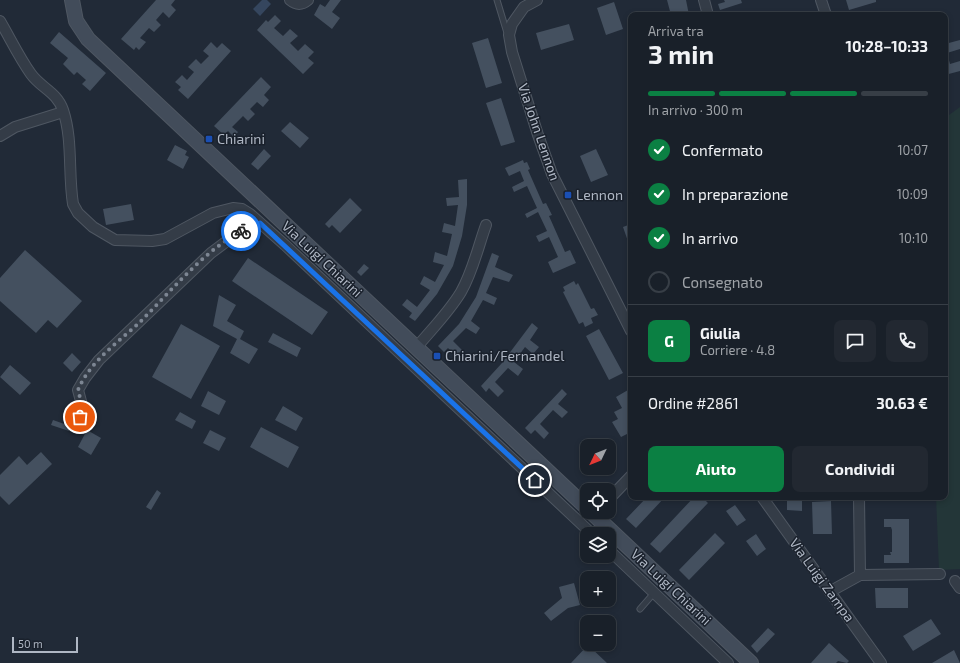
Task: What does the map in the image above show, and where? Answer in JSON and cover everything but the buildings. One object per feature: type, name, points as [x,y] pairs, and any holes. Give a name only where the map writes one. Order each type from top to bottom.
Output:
[{"type":"street","name":"Via Luigi Chiarini","points":[[72,0],[76,21],[88,39],[580,501]]},
{"type":"street","points":[[290,0],[295,4],[300,4],[308,0]]},
{"type":"street","points":[[704,0],[707,12]]},
{"type":"street","points":[[821,0],[825,12]]},
{"type":"street","points":[[509,38],[510,28],[513,21],[529,1]]},
{"type":"street","points":[[0,21],[30,72],[39,82],[53,93],[63,112],[68,132],[74,206],[85,219],[106,236],[122,241],[161,240],[178,233],[214,214],[230,208],[245,211],[260,223],[585,527]]},
{"type":"street","name":"Via John Lennon","points":[[509,38],[535,128],[552,174],[628,325]]},
{"type":"street","points":[[0,136],[15,127],[63,112]]},
{"type":"street","points":[[79,427],[82,405],[78,390],[99,360],[211,253],[239,232],[260,223]]},
{"type":"street","points":[[416,348],[447,311],[461,291],[469,275],[486,225]]},
{"type":"street","points":[[616,492],[628,479]]},
{"type":"street","name":"Via Luigi Zampa","points":[[764,500],[831,591],[881,663]]},
{"type":"street","points":[[859,500],[860,575]]},
{"type":"street","name":"Via Luigi Chiarini","points":[[599,519],[751,663]]},
{"type":"street","points":[[616,557],[728,663]]},
{"type":"street","points":[[831,591],[860,575],[940,574]]},
{"type":"lane","points":[[497,0],[509,38]]},
{"type":"lane","points":[[640,609],[654,594]]},
{"type":"shaded area","points":[[960,107],[960,569],[939,570],[936,500],[948,500],[948,116]]},
{"type":"water","points":[[262,0],[267,0],[271,4],[260,16],[253,9]]},
{"type":"way so far","points":[[80,417],[82,405],[77,393],[80,385],[96,364],[190,271],[230,238],[241,231]]},
{"type":"place","name":"Chiarini","points":[[209,139]]},
{"type":"place","name":"Lennon","points":[[568,195]]},
{"type":"place","name":"Chiarini/Fernandel","points":[[437,356]]},
{"type":"route","points":[[241,231],[260,223],[535,480]]}]
